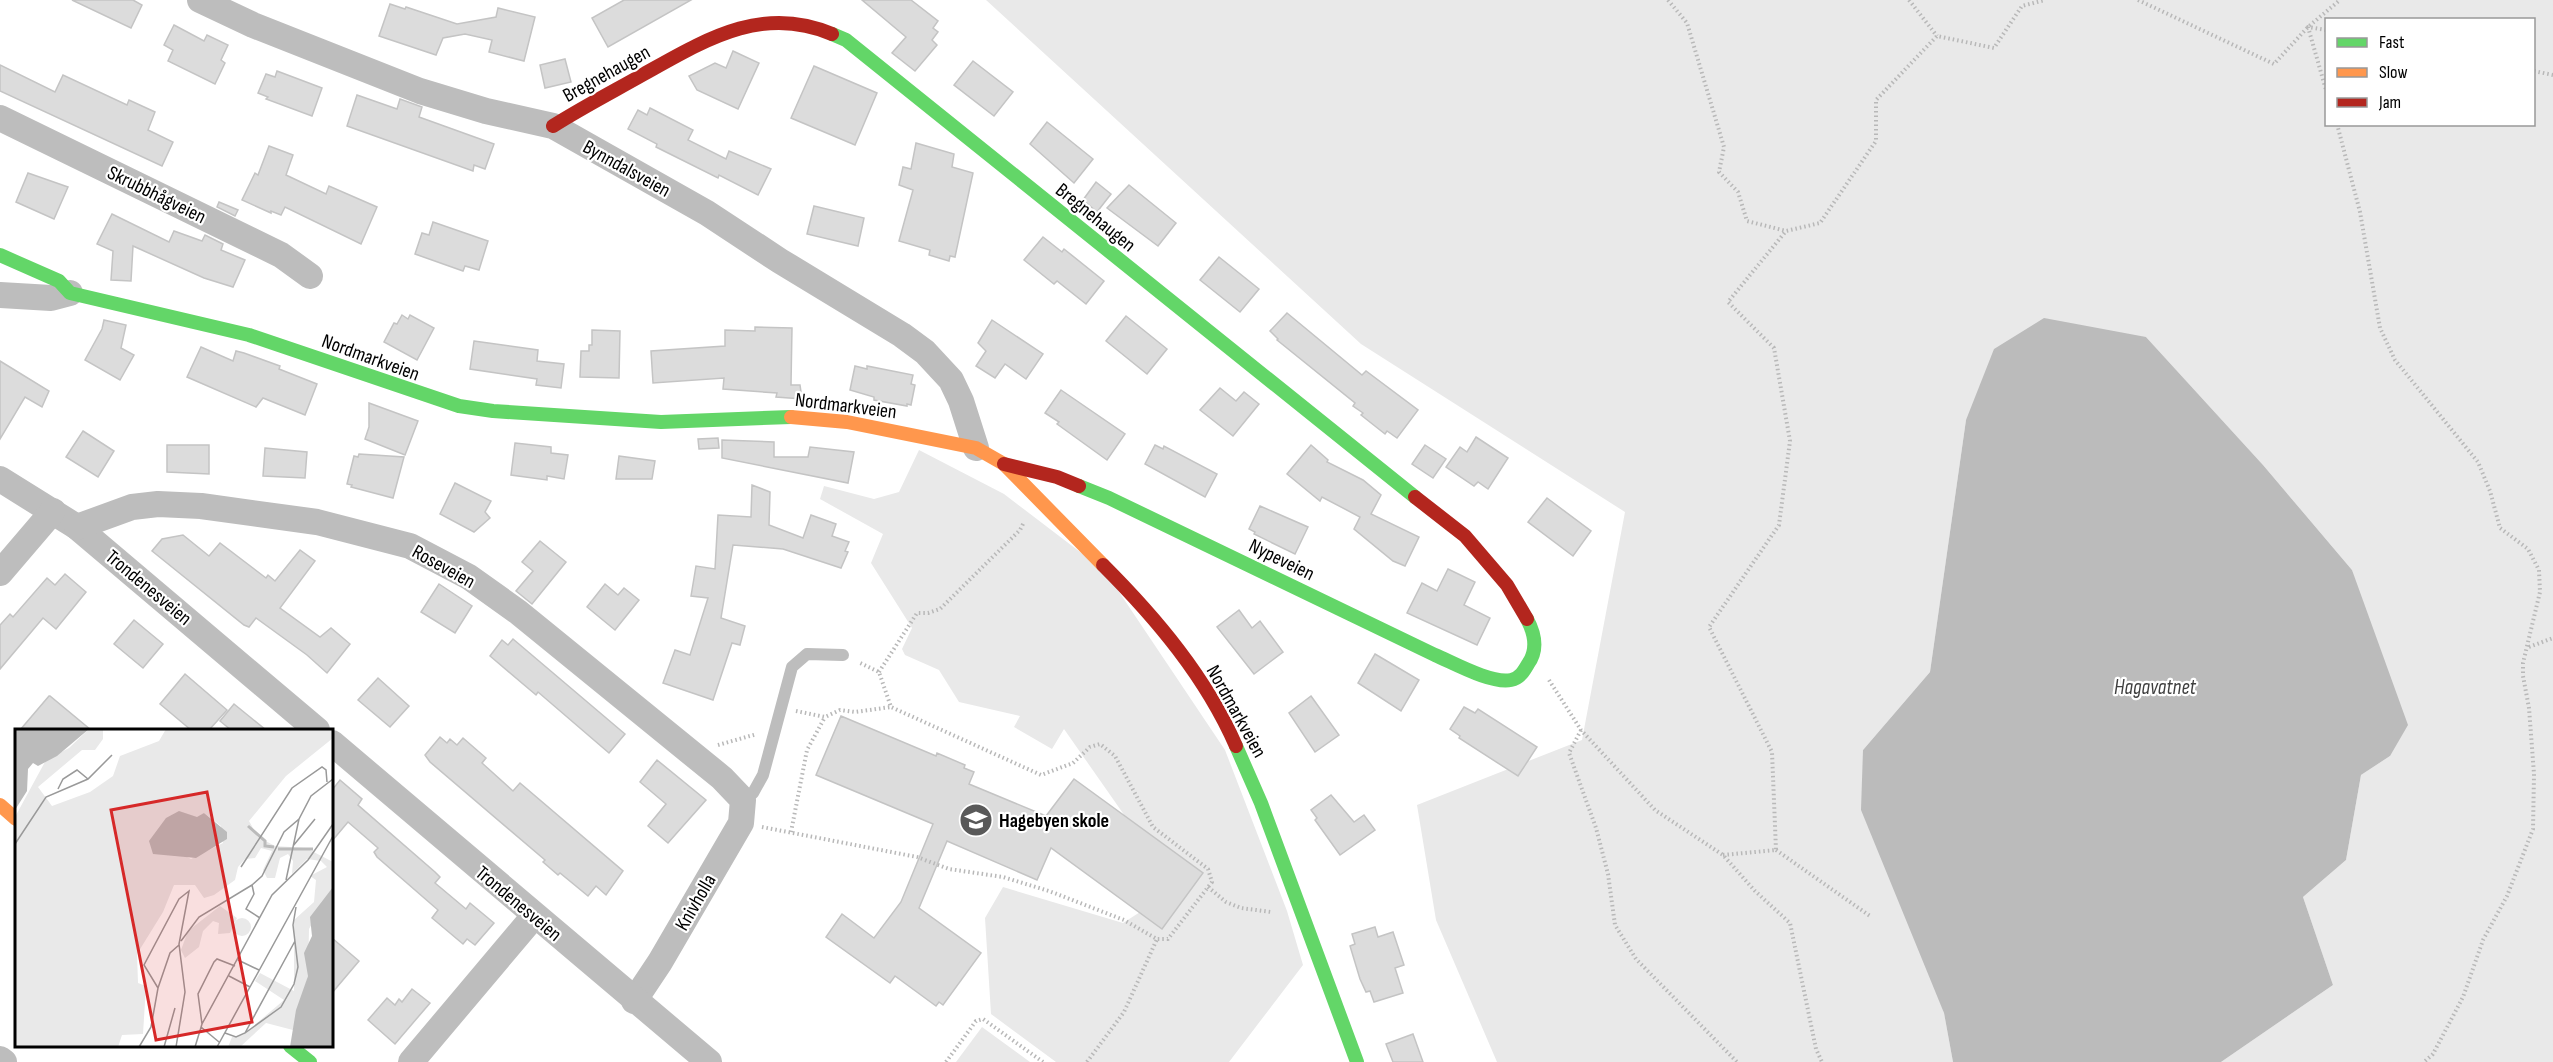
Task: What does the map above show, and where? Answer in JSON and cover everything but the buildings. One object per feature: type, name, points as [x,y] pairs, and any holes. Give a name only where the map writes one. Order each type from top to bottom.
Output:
[{"type":"street","name":"Bynndalsveien","points":[[200,0],[253,25],[420,91],[486,111],[553,126],[707,213],[800,274],[902,335],[924,352],[951,380],[962,401],[976,448]]},
{"type":"street","name":"Bregnehaugen","points":[[553,126],[714,34],[746,23],[774,19],[806,21],[826,28],[846,40],[1344,442],[1466,536],[1508,585],[1530,622],[1535,640],[1533,657]]},
{"type":"street","name":"Skrubbhågveien","points":[[0,118],[281,255],[310,276]]},
{"type":"street","name":"Nordmarkveien","points":[[0,255],[59,281],[70,293],[249,335],[427,398],[459,405],[493,411],[661,422],[778,416],[847,422],[976,448],[1004,464],[1141,603],[1199,678],[1224,719],[1244,762],[1357,1062]]},
{"type":"street","points":[[0,295],[51,298],[70,293]]},
{"type":"street","name":"Nypeveien","points":[[1004,464],[1058,477],[1109,498],[1435,655],[1490,678],[1511,680],[1521,675],[1533,657]]},
{"type":"street","name":"Trondenesveien","points":[[0,479],[77,527],[316,729]]},
{"type":"street","name":"Roseveien","points":[[77,527],[132,507],[158,504],[201,506],[317,522],[410,546],[469,577],[518,612],[722,778],[742,811]]},
{"type":"street","points":[[0,573],[52,511]]},
{"type":"street","name":"Trondenesveien","points":[[333,744],[634,1001],[694,1058]]},
{"type":"street","points":[[0,805],[15,818]]},
{"type":"street","name":"Knivholla","points":[[634,1001],[660,962],[742,811]]},
{"type":"street","points":[[411,1062],[534,916]]},
{"type":"street","points":[[291,1047],[310,1062]]},
{"type":"street","points":[[0,1059],[4,1062]]},
{"type":"lane","points":[[742,811],[763,775],[792,667],[807,654],[843,655]]},
{"type":"path","points":[[1668,0],[1687,23],[1724,147],[1719,172],[1738,192],[1747,221],[1786,231],[1820,223],[1876,141],[1876,100],[1937,36]]},
{"type":"path","points":[[1909,0],[1937,36],[1994,48],[2022,6],[2045,0]]},
{"type":"path","points":[[2138,0],[2274,64],[2308,27],[2340,0]]},
{"type":"path","points":[[2308,27],[2325,30]]},
{"type":"path","points":[[2308,27],[2325,86]]},
{"type":"path","points":[[2535,71],[2553,75]]},
{"type":"path","points":[[2338,126],[2360,212],[2380,328],[2395,360],[2478,462],[2490,491],[2500,528],[2528,549],[2539,570],[2540,592],[2523,663],[2534,774],[2534,829],[2507,896],[2483,940],[2463,997],[2433,1054],[2424,1062]]},
{"type":"path","points":[[1776,850],[1772,752],[1709,627],[1779,525],[1790,441],[1774,348],[1728,302],[1786,231]]},
{"type":"path","points":[[879,672],[917,613],[940,609],[1020,530],[1036,498]]},
{"type":"path","points":[[2528,647],[2553,638]]},
{"type":"path","points":[[843,655],[879,672],[891,707]]},
{"type":"path","points":[[1533,657],[1581,730],[1655,810],[1724,855],[1755,891],[1790,923],[1816,1049],[1822,1062]]},
{"type":"path","points":[[742,811],[791,832],[917,857],[949,869],[1003,877],[1049,891],[1124,920],[1157,939],[1168,939],[1212,882],[1208,869],[1153,827],[1115,756],[1100,744],[1090,747],[1073,763],[1041,775],[891,707],[855,712],[840,710],[825,717],[807,750],[791,832]]},
{"type":"path","points":[[781,708],[825,717]]},
{"type":"path","points":[[696,759],[704,748],[776,730]]},
{"type":"path","points":[[1581,730],[1569,753],[1596,828],[1608,874],[1616,925],[1636,959],[1737,1062]]},
{"type":"path","points":[[1724,855],[1776,850],[1870,916]]},
{"type":"path","points":[[1208,887],[1226,902],[1241,908],[1267,910],[1284,918],[1303,915]]},
{"type":"path","points":[[1087,1062],[1124,1012],[1157,939]]},
{"type":"path","points":[[946,1062],[976,1021],[984,1019],[1043,1062]]},
{"type":"shaded area","points":[[986,0],[2553,0],[2553,1062],[2221,1062],[2333,985],[2303,897],[2346,860],[2361,775],[2390,756],[2352,570],[2263,465],[2146,337],[1966,420],[1930,672],[1863,750],[1944,1013],[1953,1062],[1497,1062],[1436,920],[1417,805],[1582,740],[1625,512],[1361,344]]},
{"type":"shaded area","points":[[919,450],[1004,494],[1105,571],[1225,750],[1287,911],[1303,965],[1229,1062],[1056,1062],[991,1014],[985,918],[1003,887],[1123,923],[1165,896],[1155,859],[1064,729],[1052,749],[1014,727],[1020,716],[959,702],[939,670],[905,655],[902,649],[912,628],[871,563],[883,534],[820,499],[824,486],[874,499],[899,492]]},
{"type":"shaded area","points":[[982,1027],[1030,1062],[956,1062]]},
{"type":"water","name":"Hagavatnet","points":[[2044,318],[2146,337],[2263,465],[2352,570],[2408,725],[2390,756],[2361,775],[2346,860],[2303,897],[2333,985],[2221,1062],[1953,1062],[1944,1013],[1861,810],[1863,750],[1930,672],[1966,420],[1994,349]]},
{"type":"traffic: fast","points":[[832,34],[846,40],[1415,497]]},
{"type":"traffic: fast","points":[[0,255],[59,281],[70,293],[249,335],[459,406],[493,411],[661,422],[791,417]]},
{"type":"traffic: fast","points":[[1079,486],[1109,498],[1435,655],[1493,679],[1517,678],[1531,659],[1534,648],[1533,636],[1527,619]]},
{"type":"traffic: fast","points":[[1236,746],[1261,803],[1357,1062]]},
{"type":"traffic: fast","points":[[291,1047],[310,1062]]},
{"type":"traffic: slow","points":[[791,417],[847,422],[976,448],[1004,464],[1103,565]]},
{"type":"traffic: slow","points":[[0,805],[15,818]]},
{"type":"traffic: jam","points":[[553,126],[689,49],[735,30],[782,23],[806,26],[832,34]]},
{"type":"traffic: jam","points":[[1004,464],[1057,477],[1079,486]]},
{"type":"traffic: jam","points":[[1415,497],[1465,536],[1507,585],[1527,619]]},
{"type":"traffic: jam","points":[[1103,565],[1142,606],[1195,672],[1236,746]]},
{"type":"place","name":"Hagebyen skole","points":[[976,820]]}]
